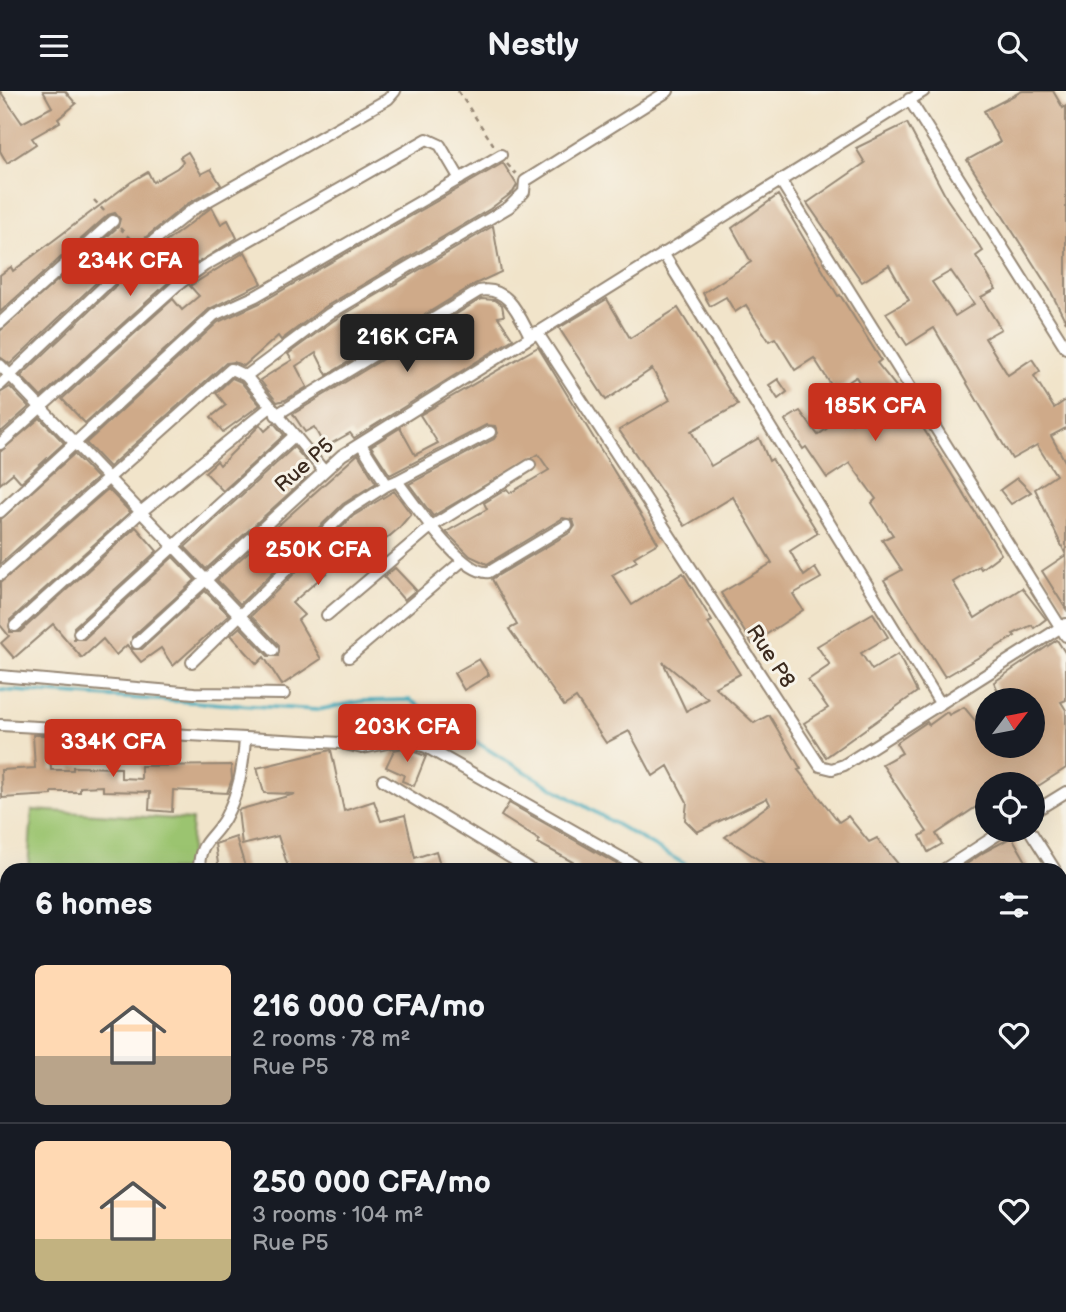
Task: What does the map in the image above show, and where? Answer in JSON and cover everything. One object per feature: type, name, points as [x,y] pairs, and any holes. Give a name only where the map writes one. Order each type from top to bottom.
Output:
[{"type":"street","points":[[0,385],[141,251],[192,210],[388,99],[395,91]]},
{"type":"street","points":[[246,376],[329,314],[509,207],[524,192],[525,181],[668,91]]},
{"type":"street","name":"Rue P5","points":[[137,643],[323,470],[482,366],[923,91]]},
{"type":"street","points":[[909,99],[1066,348]]},
{"type":"street","points":[[0,444],[176,286],[204,266],[416,144],[433,140],[460,179]]},
{"type":"street","points":[[0,512],[214,315],[256,296],[500,155]]},
{"type":"street","points":[[780,180],[1064,629]]},
{"type":"street","points":[[0,323],[114,221]]},
{"type":"street","points":[[663,253],[940,703]]},
{"type":"street","points":[[15,626],[142,511],[272,411],[479,291],[486,289],[508,298],[534,334]]},
{"type":"street","name":"Rue P8","points":[[534,334],[820,766],[832,769],[844,765],[940,703],[1064,629]]},
{"type":"street","points":[[0,365],[208,578],[273,650]]},
{"type":"street","points":[[0,575],[227,371],[236,369],[246,376],[323,470]]},
{"type":"street","points":[[192,662],[348,510],[392,483],[490,432]]},
{"type":"street","points":[[79,633],[295,436]]},
{"type":"street","points":[[361,444],[461,562],[480,573],[489,572],[567,525]]},
{"type":"street","points":[[327,615],[432,526],[530,465]]},
{"type":"street","points":[[349,657],[461,562]]},
{"type":"street","points":[[0,676],[194,694],[284,694]]},
{"type":"street","points":[[0,725],[341,743],[362,748],[403,740],[426,747],[631,863]]},
{"type":"street","points":[[199,863],[199,850],[223,820],[243,775],[245,739]]},
{"type":"street","points":[[383,781],[519,863]]},
{"type":"street","points":[[1045,805],[1066,792]]},
{"type":"street","points":[[954,863],[986,842]]},
{"type":"street","points":[[1037,842],[1051,863]]},
{"type":"path","points":[[458,91],[500,155],[512,171],[525,181]]},
{"type":"green space","points":[[32,810],[192,820],[189,863],[28,863]]},
{"type":"building","points":[[0,91],[22,123],[52,107],[43,91],[65,91],[76,104],[58,119],[60,122],[32,138],[36,144],[7,163],[0,151]]},
{"type":"building","points":[[1022,91],[1053,91],[1063,108],[1066,106],[1066,322],[1050,290],[967,160],[1000,142],[984,111]]},
{"type":"building","points":[[907,123],[947,199],[983,251],[976,256],[996,289],[981,297],[1001,329],[985,338],[1008,375],[1032,359],[1040,371],[1034,376],[1054,408],[1066,400],[1066,428],[1051,436],[1066,463],[1066,555],[1035,489],[1056,475],[1037,445],[1012,459],[934,328],[907,345],[886,313],[909,300],[889,265],[862,282],[807,203],[865,163],[856,148]],"holes":[[[951,271],[974,304],[955,316],[932,282]]]},
{"type":"building","points":[[188,152],[201,174],[211,169],[221,185],[187,204],[136,245],[10,364],[0,357],[0,331],[118,227],[120,219],[115,213],[108,215],[0,312],[0,275],[11,267],[13,271],[131,182],[148,172],[153,182],[177,168],[183,162],[180,157]]},
{"type":"building","points":[[503,163],[517,185],[513,192],[490,209],[325,307],[281,340],[278,336],[244,366],[234,362],[226,363],[109,467],[86,443],[218,322],[260,303]]},
{"type":"building","points":[[778,195],[838,296],[840,295],[881,360],[877,363],[902,394],[1001,554],[981,569],[979,566],[953,582],[975,618],[1022,588],[1046,619],[1034,628],[1032,625],[1013,634],[1015,636],[945,677],[884,580],[902,570],[882,540],[893,535],[872,503],[876,499],[850,463],[827,478],[806,447],[803,449],[785,420],[800,411],[818,435],[829,427],[814,402],[830,392],[852,424],[876,410],[856,377],[835,391],[814,358],[795,370],[775,338],[769,341],[746,305],[735,312],[726,297],[710,306],[703,293],[751,262],[732,228]]},
{"type":"building","points":[[212,207],[221,224],[228,220],[237,238],[171,280],[41,397],[21,376],[146,257]]},
{"type":"building","points":[[493,226],[501,272],[475,284],[327,375],[316,353],[296,366],[307,387],[285,400],[277,402],[260,380],[292,360],[288,354],[333,321]]},
{"type":"building","points":[[245,252],[262,283],[209,309],[85,423],[62,399],[173,299],[182,310],[199,296],[190,286]]},
{"type":"building","points":[[481,299],[495,300],[502,305],[504,316],[498,317],[513,339],[354,438],[350,433],[325,447],[314,427],[305,432],[293,414]]},
{"type":"building","points":[[607,299],[630,338],[678,308],[738,405],[691,431],[711,466],[759,438],[769,461],[772,459],[818,533],[790,551],[804,576],[815,568],[821,578],[793,594],[803,610],[752,644],[721,593],[772,563],[733,497],[685,526],[619,430],[670,400],[652,369],[606,400],[559,328]]},
{"type":"building","points":[[538,347],[658,543],[634,557],[637,561],[612,575],[632,605],[683,573],[712,621],[708,623],[740,674],[715,687],[754,723],[769,715],[801,769],[798,770],[839,822],[848,816],[869,842],[877,838],[897,863],[764,863],[725,837],[770,804],[767,798],[697,832],[685,820],[687,802],[668,766],[653,776],[629,731],[606,743],[576,698],[564,706],[509,629],[517,625],[492,579],[571,532],[575,526],[573,520],[563,518],[487,564],[470,556],[446,532],[487,509],[484,503],[507,489],[510,493],[549,470],[538,454],[433,516],[409,484],[494,439],[498,433],[495,426],[486,425],[390,475],[371,446],[400,428],[415,455],[438,443],[420,415]],"holes":[[[663,662],[708,699],[686,711]]]},
{"type":"building","points":[[232,378],[241,382],[260,405],[223,432],[211,417],[226,405],[216,393]]},
{"type":"building","points":[[778,379],[787,392],[778,399],[769,385]]},
{"type":"building","points":[[10,387],[29,407],[0,433],[0,393]]},
{"type":"building","points":[[40,418],[64,443],[21,482],[13,473],[0,484],[0,452]]},
{"type":"building","points":[[274,423],[284,435],[223,491],[205,472],[217,461],[220,465],[260,425],[265,431]]},
{"type":"building","points":[[294,447],[306,461],[296,469],[305,479],[206,569],[185,547]]},
{"type":"building","points":[[74,454],[97,478],[0,564],[0,520]]},
{"type":"building","points":[[358,454],[376,483],[343,504],[240,604],[217,580]]},
{"type":"building","points":[[1017,478],[1031,492],[1011,504],[1000,490]]},
{"type":"building","points":[[108,489],[130,512],[10,620],[10,632],[20,632],[136,527],[157,551],[74,627],[74,639],[84,639],[173,557],[195,580],[132,637],[132,649],[142,649],[205,591],[229,615],[173,666],[161,648],[141,662],[127,645],[116,655],[103,639],[82,658],[53,624],[14,658],[1,643],[9,636],[0,625],[0,583]]},
{"type":"building","points":[[394,491],[411,514],[399,528],[365,557],[356,547],[292,603],[304,615],[298,620],[321,659],[282,685],[264,657],[257,664],[231,635],[240,627],[268,656],[278,656],[279,645],[251,616],[353,516]]},
{"type":"building","points":[[1066,555],[1066,609],[1042,571]]},
{"type":"building","points":[[395,568],[416,590],[404,600],[384,577]]},
{"type":"building","points":[[873,613],[888,637],[861,653],[872,670],[898,654],[917,692],[826,757],[804,723],[828,708],[808,680],[830,665],[817,646]]},
{"type":"building","points":[[1057,640],[1066,654],[1066,700],[1061,702],[1066,710],[1066,768],[1045,782],[1045,772],[975,772],[975,808],[936,834],[942,844],[928,852],[920,836],[927,832],[882,764],[902,753],[896,743],[927,722],[929,725],[947,712],[949,715],[964,707],[975,721],[975,758],[1045,758],[1045,688],[997,688],[994,682]]},
{"type":"building","points":[[479,659],[489,675],[464,690],[454,673]]},
{"type":"building","points":[[33,735],[49,735],[51,770],[73,770],[73,767],[121,768],[121,778],[141,779],[141,766],[231,765],[232,779],[227,793],[173,790],[172,812],[149,810],[150,792],[103,791],[103,786],[80,787],[80,792],[52,792],[52,795],[2,798],[1,770],[35,768]]},
{"type":"building","points":[[403,748],[426,756],[414,786],[402,781],[404,775],[386,767],[394,750]]},
{"type":"building","points":[[331,750],[344,811],[374,801],[381,821],[405,815],[415,858],[436,851],[440,863],[287,863],[278,836],[242,845],[238,810],[295,794],[264,793],[257,768]]},
{"type":"building","points":[[509,803],[615,863],[574,863],[538,843],[539,840],[501,816]]},
{"type":"building","points":[[236,837],[244,863],[218,863],[215,844]]},
{"type":"building","points":[[1003,842],[1015,842],[1027,863],[968,863]]},
{"type":"waterway","points":[[0,690],[317,710],[362,701],[410,700],[500,757],[683,863]]}]
